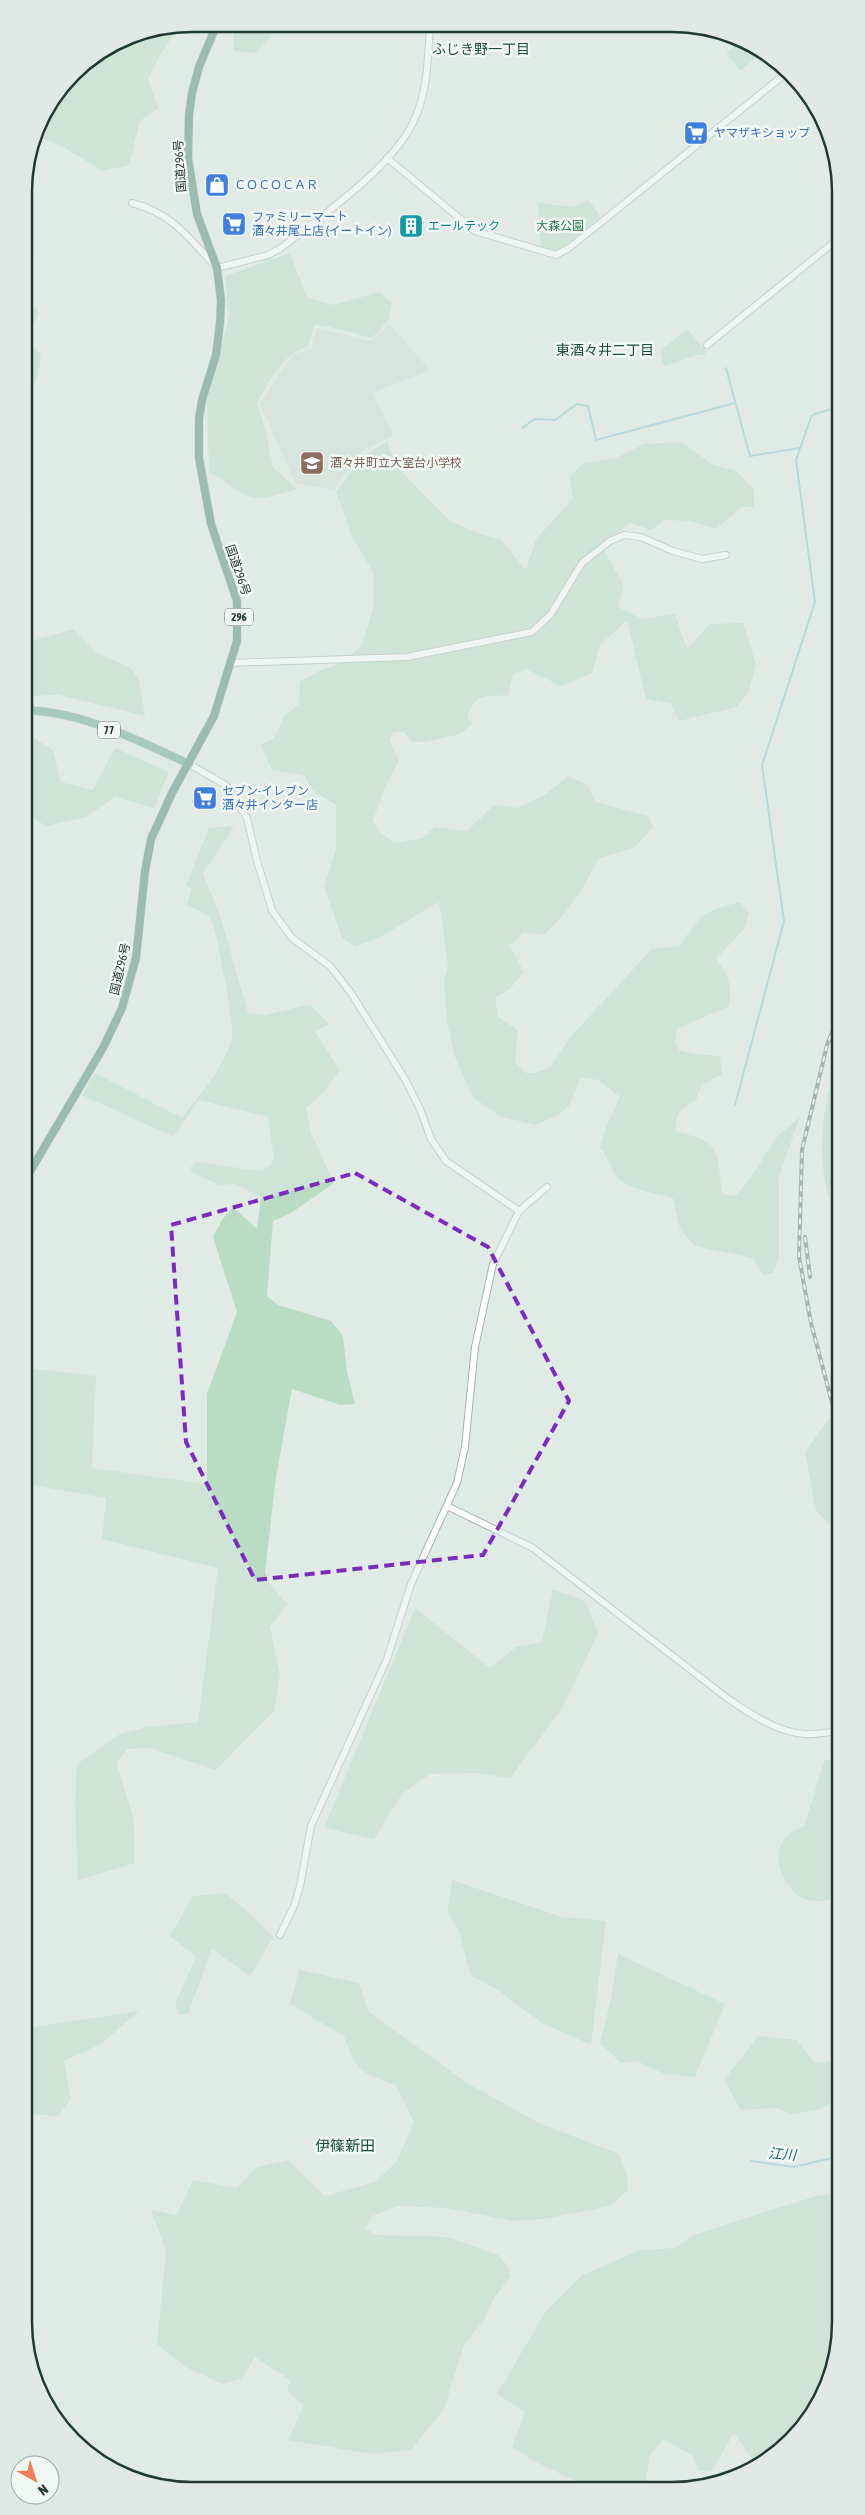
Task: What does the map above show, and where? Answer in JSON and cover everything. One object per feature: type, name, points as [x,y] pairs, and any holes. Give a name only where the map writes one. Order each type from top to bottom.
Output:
[{"type":"highway","name":"国道296号","points":[[33,1169],[104,1046],[122,1008],[136,958],[145,871],[151,839],[172,793],[214,716],[239,630],[237,601],[211,524],[198,445],[202,400],[216,355],[220,323],[216,268],[197,214],[188,158],[192,93],[199,67],[213,33]]},
{"type":"main road","name":"77","points":[[33,711],[55,713],[88,721],[126,735],[189,764]]},
{"type":"street","points":[[132,203],[152,210],[176,224],[216,268],[268,255],[281,248],[352,190],[387,158],[416,116],[427,75],[430,32]]},
{"type":"street","points":[[387,158],[475,231],[556,255],[569,248],[783,76]]},
{"type":"street","points":[[707,344],[832,244]]},
{"type":"street","points":[[230,663],[407,657],[532,632],[551,614],[582,563],[610,541],[624,535],[641,537],[673,551],[702,559],[726,555]]},
{"type":"street","points":[[189,764],[226,786],[247,818],[257,861],[272,910],[292,938],[330,966],[351,993],[405,1079],[431,1139],[441,1155],[446,1161],[519,1211]]},
{"type":"street","points":[[280,1935],[300,1886],[311,1826],[387,1659],[412,1584],[457,1483],[462,1461],[475,1347],[493,1264],[519,1211],[547,1187]]},
{"type":"street","points":[[447,1506],[533,1548],[719,1692],[754,1716],[781,1728],[805,1734],[832,1732]]},
{"type":"highlighted area","points":[[355,1173],[488,1247],[569,1401],[483,1555],[255,1580],[186,1442],[171,1225]]},
{"type":"shaded area","points":[[389,324],[430,370],[372,393],[393,435],[362,451],[333,490],[295,483],[260,403],[293,355],[312,349],[316,328],[371,341]]},
{"type":"green space","points":[[233,33],[272,33],[271,37],[255,53],[234,51]]},
{"type":"green space","points":[[174,34],[160,55],[148,79],[158,108],[140,121],[129,165],[102,171],[64,147],[43,138],[59,104],[79,79],[91,71],[90,69],[104,59],[131,45]]},
{"type":"green space","points":[[735,45],[757,57],[740,71],[726,53]]},
{"type":"green space","name":"大森公園","points":[[588,200],[600,215],[564,251],[556,255],[541,252],[538,203],[574,207]]},
{"type":"green space","points":[[290,253],[307,297],[333,305],[379,292],[392,303],[389,320],[372,338],[330,327],[314,325],[308,346],[290,356],[277,369],[257,403],[266,431],[273,468],[298,489],[269,497],[247,496],[209,473],[207,399],[229,317],[225,276]]},
{"type":"green space","points":[[36,307],[39,315],[33,323],[33,308]]},
{"type":"green space","points":[[687,329],[705,349],[705,355],[698,355],[664,366],[660,351]]},
{"type":"green space","points":[[33,346],[41,355],[37,380],[33,385]]},
{"type":"green space","points":[[387,442],[398,468],[450,521],[483,535],[500,539],[526,570],[536,539],[573,499],[570,477],[583,463],[614,459],[644,444],[682,442],[713,465],[737,471],[754,490],[754,507],[742,507],[716,529],[691,521],[664,520],[651,530],[630,523],[601,545],[624,586],[618,607],[642,619],[675,614],[687,649],[710,624],[743,623],[756,664],[749,691],[737,707],[679,721],[671,704],[646,699],[627,620],[600,645],[592,673],[561,686],[526,669],[513,674],[508,696],[487,696],[477,700],[467,718],[473,723],[460,734],[425,742],[412,742],[404,732],[394,732],[389,739],[399,761],[387,783],[373,820],[380,832],[394,843],[422,838],[435,827],[467,831],[494,805],[517,808],[543,796],[568,776],[587,785],[596,802],[648,816],[653,827],[635,847],[598,859],[575,900],[552,927],[543,935],[523,932],[510,946],[524,972],[510,989],[495,998],[498,1017],[518,1030],[515,1062],[526,1073],[535,1073],[550,1068],[571,1036],[652,949],[680,946],[698,920],[704,915],[718,908],[740,902],[749,913],[745,928],[716,959],[724,970],[729,982],[730,1000],[728,1007],[677,1029],[675,1041],[679,1050],[693,1054],[720,1056],[722,1074],[701,1086],[696,1100],[679,1112],[676,1120],[676,1132],[703,1140],[710,1145],[718,1158],[723,1194],[735,1196],[752,1176],[777,1138],[800,1117],[779,1177],[779,1258],[774,1272],[763,1275],[752,1258],[695,1246],[680,1229],[673,1198],[629,1186],[616,1175],[600,1148],[607,1125],[620,1097],[598,1080],[581,1077],[569,1106],[557,1116],[535,1125],[499,1116],[473,1097],[454,1055],[447,1021],[444,983],[448,965],[439,902],[377,938],[355,946],[342,938],[324,886],[336,849],[336,805],[312,790],[305,776],[272,770],[260,745],[274,738],[284,716],[299,704],[300,682],[321,670],[336,665],[362,646],[374,605],[373,572],[352,536],[336,492],[363,456]]},
{"type":"green space","points":[[73,629],[97,653],[131,668],[139,680],[145,716],[59,695],[33,696],[33,641]]},
{"type":"green space","points":[[33,737],[53,750],[61,782],[93,790],[115,748],[169,772],[154,808],[115,797],[86,817],[46,826],[33,818]]},
{"type":"green space","points":[[234,826],[203,874],[220,915],[248,1013],[266,1015],[310,1004],[329,1024],[315,1032],[340,1070],[322,1094],[306,1108],[311,1133],[334,1183],[291,1213],[273,1221],[267,1296],[278,1305],[331,1321],[343,1336],[347,1371],[355,1404],[340,1405],[292,1389],[276,1477],[265,1572],[270,1584],[287,1604],[270,1627],[280,1674],[274,1711],[216,1770],[150,1748],[127,1749],[117,1764],[134,1820],[135,1863],[78,1880],[75,1806],[77,1764],[120,1734],[146,1727],[198,1722],[218,1568],[102,1539],[106,1498],[32,1485],[32,1369],[96,1376],[92,1468],[207,1484],[207,1394],[237,1312],[213,1237],[222,1220],[233,1207],[257,1229],[261,1197],[235,1184],[219,1185],[191,1172],[191,1166],[196,1162],[260,1171],[270,1166],[274,1159],[268,1117],[198,1100],[174,1137],[82,1095],[95,1073],[182,1118],[225,1057],[232,1036],[232,1029],[218,942],[210,919],[204,913],[187,906],[191,888],[186,886],[209,828]]},
{"type":"green space","points":[[832,1078],[832,1207],[825,1182],[822,1160],[824,1115]]},
{"type":"green space","points":[[831,1416],[832,1527],[816,1511],[805,1452]]},
{"type":"green space","points":[[553,1589],[586,1602],[598,1634],[562,1709],[510,1778],[475,1773],[430,1774],[402,1794],[374,1839],[324,1828],[415,1608],[490,1668],[516,1647],[542,1642]]},
{"type":"green space","points":[[825,1759],[832,1761],[832,1900],[814,1901],[804,1899],[793,1891],[783,1876],[779,1859],[779,1850],[782,1842],[788,1835],[804,1826]]},
{"type":"green space","points":[[452,1880],[562,1917],[606,1921],[591,2045],[542,2023],[499,1991],[470,1975],[459,1930],[447,1913]]},
{"type":"green space","points":[[225,1893],[248,1912],[273,1937],[250,1976],[212,1949],[188,2014],[180,2015],[175,2004],[196,1957],[170,1936],[193,1896]]},
{"type":"green space","points":[[618,1954],[725,2004],[695,2077],[664,2074],[637,2061],[621,2063],[600,2043],[611,1999]]},
{"type":"green space","points":[[299,1970],[359,1983],[368,2011],[467,2083],[539,2123],[619,2154],[627,2176],[628,2190],[611,2206],[543,2219],[512,2221],[445,2208],[398,2206],[372,2216],[366,2229],[377,2235],[448,2237],[498,2255],[507,2265],[511,2276],[494,2298],[484,2320],[464,2345],[444,2409],[411,2450],[372,2454],[288,2440],[304,2405],[287,2391],[290,2380],[255,2357],[242,2379],[222,2384],[186,2367],[157,2344],[166,2251],[151,2210],[176,2215],[193,2180],[237,2188],[257,2167],[288,2160],[325,2196],[375,2182],[397,2161],[414,2122],[396,2085],[367,2074],[356,2064],[344,2036],[290,2004]]},
{"type":"green space","points":[[139,2011],[101,2044],[64,2061],[71,2099],[58,2116],[32,2114],[32,2027]]},
{"type":"green space","points":[[758,2036],[797,2040],[815,2063],[832,2061],[832,2102],[818,2110],[792,2114],[775,2108],[741,2110],[724,2080]]},
{"type":"green space","points":[[832,2193],[832,2333],[827,2364],[820,2384],[806,2411],[786,2436],[753,2460],[734,2433],[711,2472],[698,2470],[693,2456],[663,2439],[649,2457],[646,2482],[577,2482],[532,2460],[512,2447],[525,2412],[497,2394],[546,2311],[582,2275],[641,2250],[675,2248],[693,2235],[816,2196]]},
{"type":"waterway","points":[[726,368],[750,456],[800,448]]},
{"type":"waterway","points":[[522,428],[535,419],[555,420],[577,404],[588,406],[596,440],[735,403]]},
{"type":"waterway","points":[[735,1105],[784,921],[762,765],[815,602],[796,460],[811,417],[832,409]]},
{"type":"waterway","name":"江川","points":[[751,2161],[793,2167],[832,2158]]},
{"type":"railway","points":[[832,1032],[827,1045],[802,1150],[799,1257],[811,1323],[832,1403]]},
{"type":"railway","points":[[805,1237],[810,1277]]},
{"type":"place","name":"ヤマザキショップ","points":[[696,133]]},
{"type":"place","name":"ＣＯＣＯＣＡＲ","points":[[217,185]]},
{"type":"place","name":"ファミリーマート 酒々井尾上店 (イートイン)","points":[[234,224]]},
{"type":"place","name":"エールテック","points":[[411,226]]},
{"type":"place","name":"酒々井町立大室台小学校","points":[[312,463]]},
{"type":"place","name":"セブン-イレブン 酒々井インター店","points":[[205,798]]},
{"type":"district","name":"ふじき野一丁目","points":[[481,49]]},
{"type":"district","name":"東酒々井二丁目","points":[[605,350]]},
{"type":"district","name":"伊篠新田","points":[[345,2145]]}]
